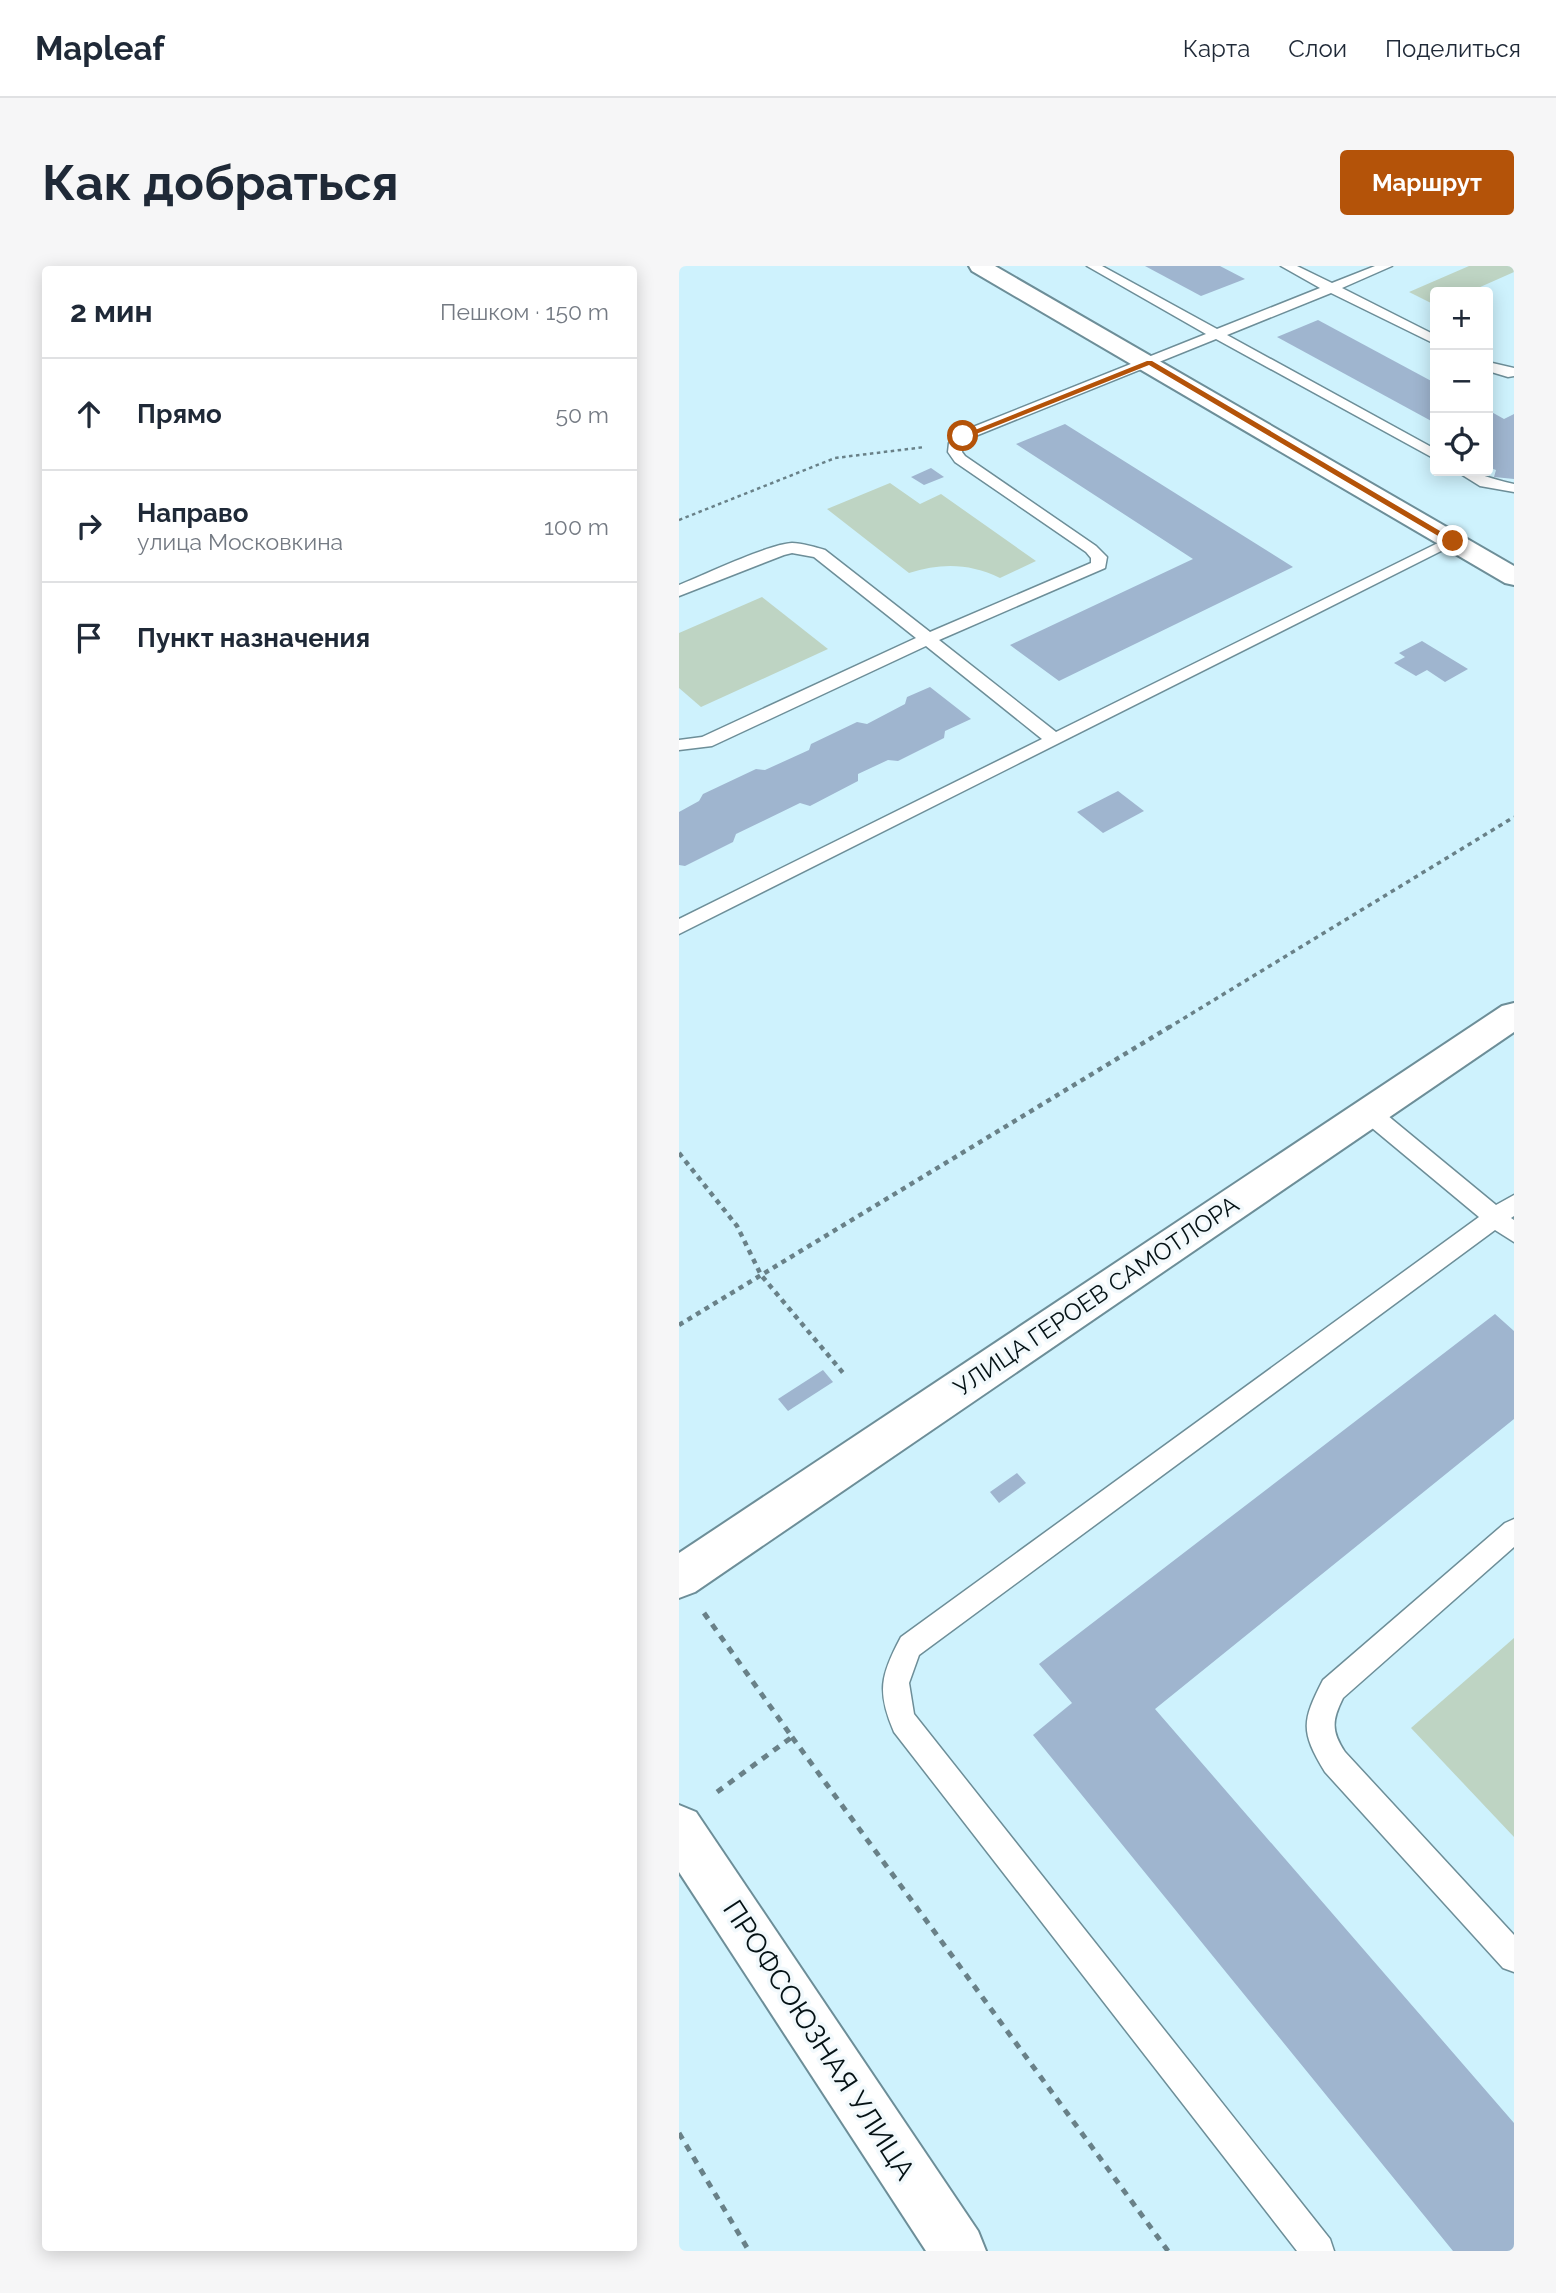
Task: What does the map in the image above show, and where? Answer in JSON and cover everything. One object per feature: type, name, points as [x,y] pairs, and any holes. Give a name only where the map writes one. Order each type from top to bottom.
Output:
[{"type":"main road","points":[[980,266],[1514,577]]},
{"type":"main road","name":"УЛИЦА ГЕРОЕВ САМОТЛОРА","points":[[687,1590],[1368,1112],[1514,1015]]},
{"type":"main road","name":"ПРОФСОЮЗНАЯ УЛИЦА","points":[[694,1813],[958,2251]]},
{"type":"lane","points":[[1093,266],[1430,453]]},
{"type":"lane","points":[[1287,266],[1430,338]]},
{"type":"lane","points":[[679,745],[706,742],[928,639],[1099,565],[1099,557],[1091,549],[960,459],[954,452],[956,443],[963,436],[1386,266]]},
{"type":"lane","points":[[1493,368],[1508,373],[1514,372]]},
{"type":"lane","points":[[1472,476],[1485,483],[1514,488]]},
{"type":"lane","points":[[679,928],[1453,541]]},
{"type":"lane","points":[[679,591],[779,551],[806,549],[819,552],[1054,739]]},
{"type":"lane","points":[[1318,2251],[904,1723],[894,1703],[897,1670],[910,1646],[1508,1218],[1368,1112]]},
{"type":"lane","points":[[1514,1531],[1333,1689],[1320,1714],[1319,1739],[1335,1762],[1514,1957]]},
{"type":"path","points":[[679,520],[835,458],[956,443]]},
{"type":"path","points":[[679,1325],[1514,817]]},
{"type":"path","points":[[679,1153],[737,1226],[761,1275],[844,1374]]},
{"type":"path","points":[[687,1590],[1168,2251]]},
{"type":"path","points":[[694,1813],[792,1737]]},
{"type":"path","points":[[679,2133],[749,2251]]},
{"type":"green space","points":[[1469,266],[1514,266],[1514,272],[1480,287],[1430,287],[1430,302],[1409,292]]},
{"type":"green space","points":[[890,483],[920,504],[941,494],[1036,561],[1000,578],[977,569],[955,566],[932,567],[909,573],[827,509]]},
{"type":"green space","points":[[762,597],[828,649],[701,707],[679,688],[679,633]]},
{"type":"green space","points":[[1514,1638],[1514,1837],[1411,1728]]},
{"type":"building","points":[[1145,266],[1220,266],[1245,279],[1201,296]]},
{"type":"building","points":[[1318,320],[1430,380],[1430,420],[1277,337]]},
{"type":"building","points":[[1493,413],[1504,419],[1514,414],[1514,479],[1494,477],[1496,470],[1493,469]]},
{"type":"building","points":[[1065,424],[1293,567],[1059,681],[1010,645],[1193,559],[1016,444]]},
{"type":"building","points":[[931,468],[944,477],[924,485],[911,477]]},
{"type":"building","points":[[1422,641],[1468,669],[1445,682],[1427,670],[1416,676],[1394,663],[1405,657],[1399,653]]},
{"type":"building","points":[[930,687],[971,719],[945,731],[944,738],[898,761],[888,760],[858,774],[858,781],[810,806],[800,803],[736,834],[733,842],[685,866],[679,865],[679,812],[699,801],[703,794],[756,769],[765,770],[809,750],[811,744],[857,722],[867,724],[905,704],[907,697]]},
{"type":"building","points":[[1118,791],[1144,811],[1103,833],[1077,812]]},
{"type":"building","points":[[1495,1314],[1514,1331],[1514,1419],[1155,1709],[1514,2123],[1514,2251],[1453,2251],[1033,1735],[1072,1703],[1039,1664]]},
{"type":"building","points":[[823,1370],[833,1382],[788,1411],[778,1399]]},
{"type":"building","points":[[1017,1473],[1026,1483],[999,1503],[990,1492]]},
{"type":"route","points":[[963,436],[1149,363],[1453,541]]}]
